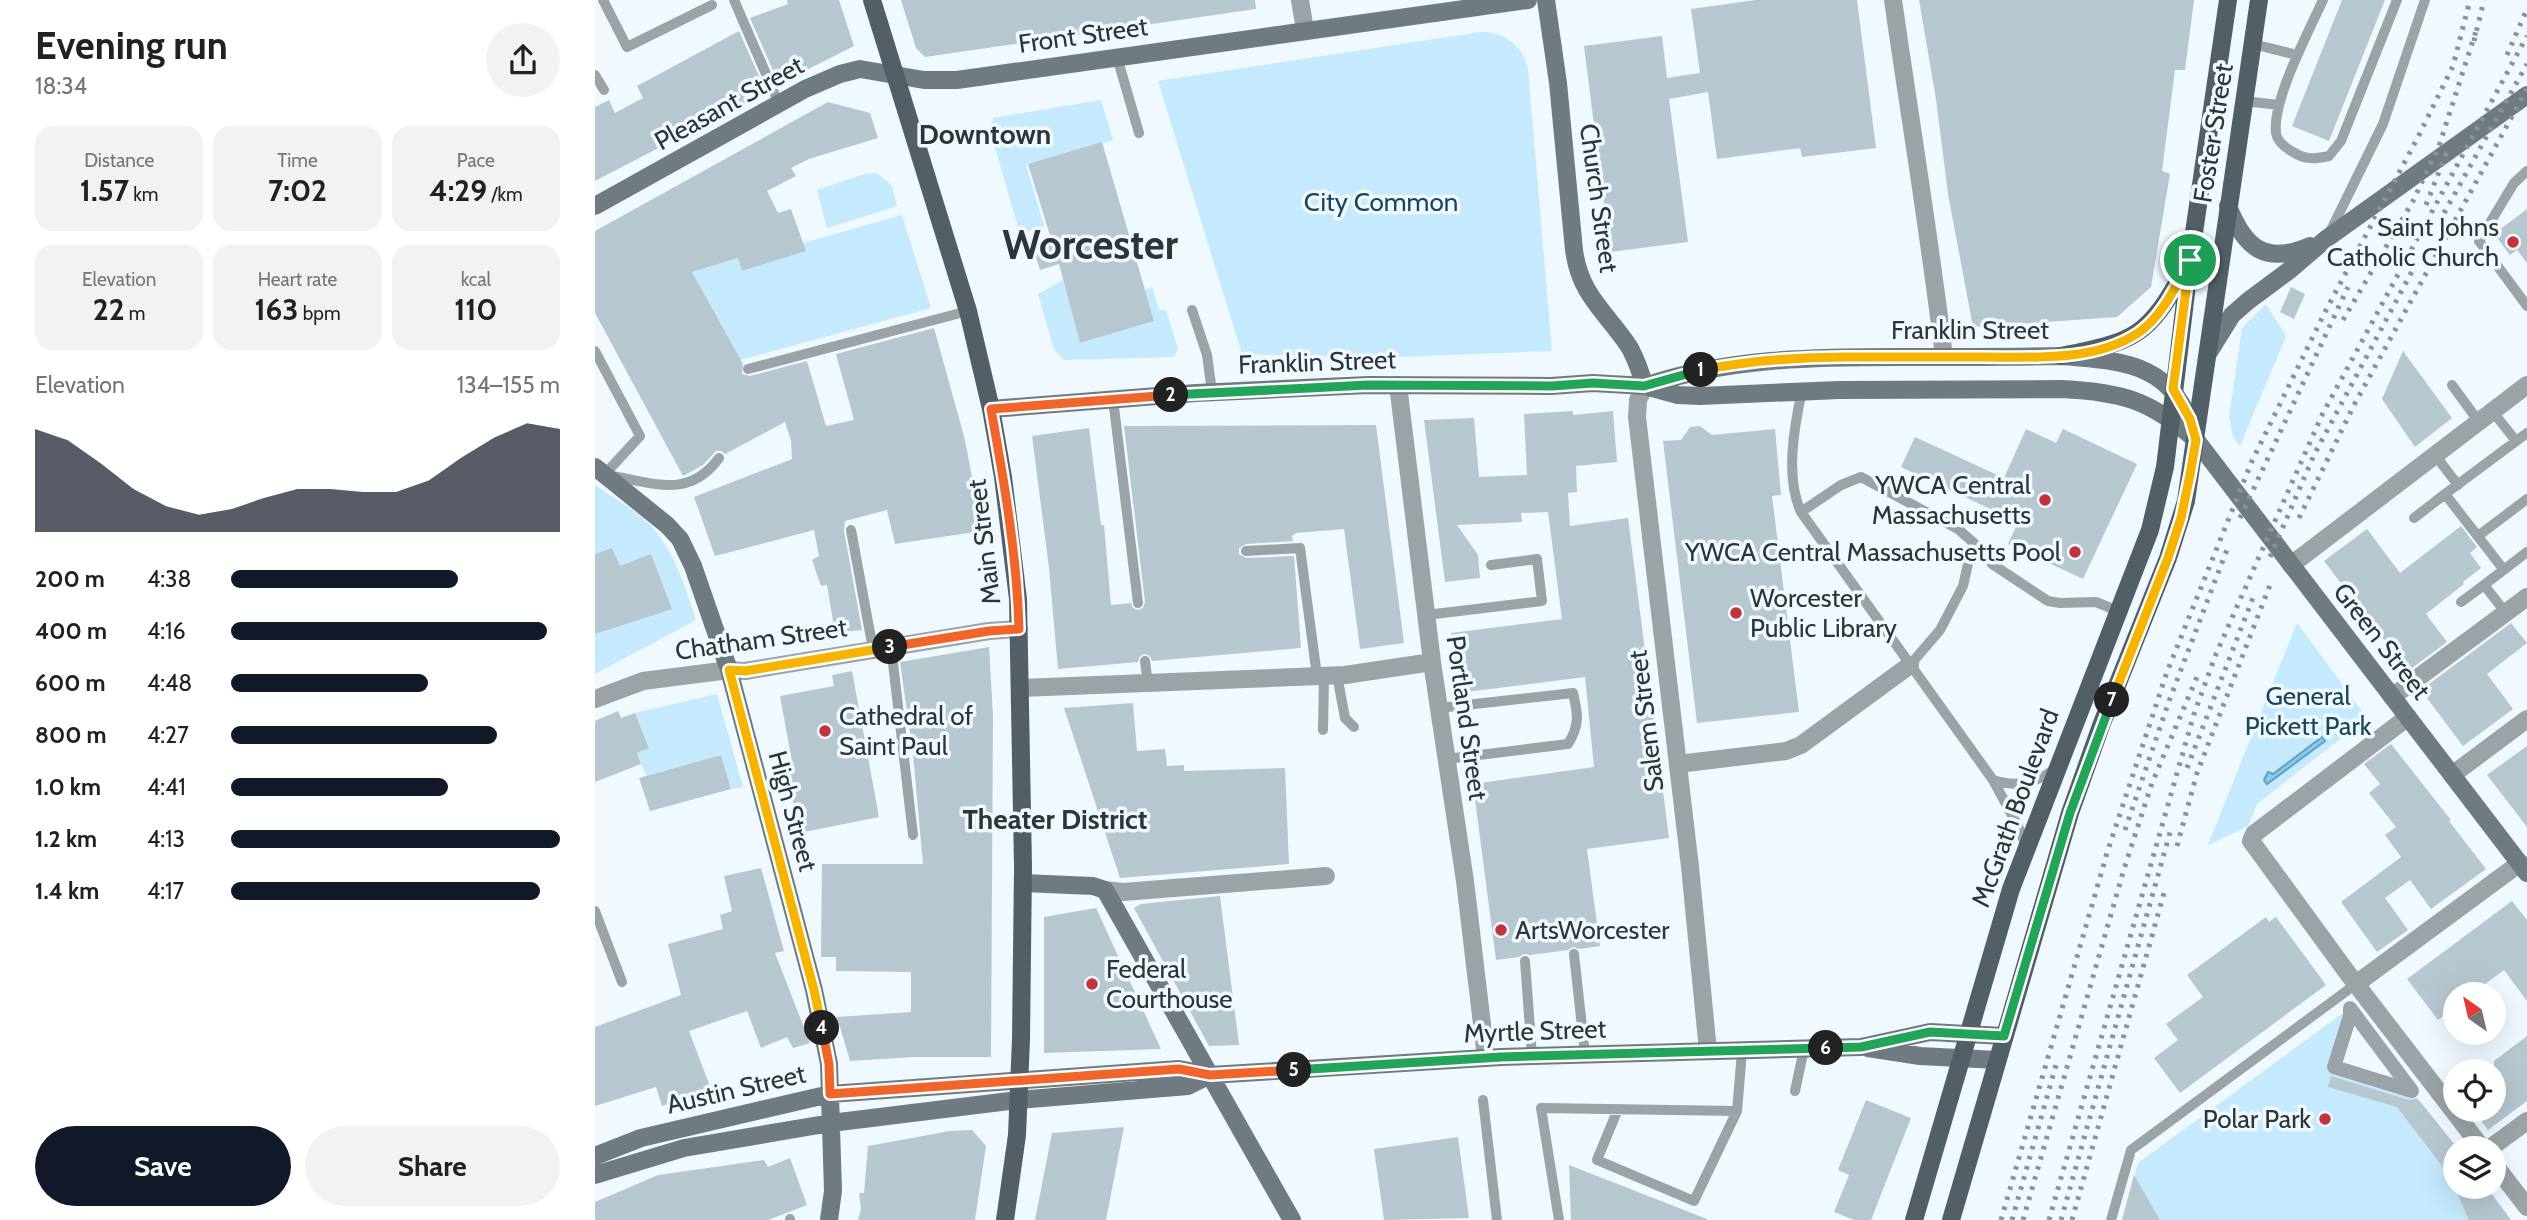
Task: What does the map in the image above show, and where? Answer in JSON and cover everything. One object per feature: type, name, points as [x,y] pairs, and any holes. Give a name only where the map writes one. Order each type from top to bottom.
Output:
[{"type":"main road","name":"Main Street","points":[[872,0],[968,311],[991,409],[1003,477],[1018,599],[1023,883],[1017,1135],[1005,1220]]},
{"type":"main road","name":"Front Street","points":[[895,76],[957,80],[1528,0]]},
{"type":"main road","name":"Church Street","points":[[1546,0],[1579,275],[1591,299],[1633,354],[1644,386]]},
{"type":"main road","name":"Foster Street","points":[[2170,417],[2228,0]]},
{"type":"main road","name":"Foster Street","points":[[2196,440],[2259,0]]},
{"type":"main road","name":"Pleasant Street","points":[[595,206],[818,82],[860,69],[895,76]]},
{"type":"main road","points":[[2206,358],[2232,316],[2326,239],[2527,95]]},
{"type":"main road","points":[[2228,206],[2245,241],[2274,255],[2292,254],[2326,239]]},
{"type":"main road","points":[[2061,356],[2110,346],[2142,331],[2158,314],[2190,260]]},
{"type":"main road","name":"Franklin Street","points":[[1644,386],[1703,369],[1770,360],[2061,356],[2118,362],[2152,374],[2173,389],[2190,419],[2196,440]]},
{"type":"main road","name":"Franklin Street","points":[[991,409],[1212,392],[1398,386],[1552,386],[1593,383],[1644,386],[1678,395],[1700,396],[1801,391],[2093,390],[2139,402],[2170,417],[2196,440]]},
{"type":"main road","name":"McGrath Boulevard","points":[[1914,1220],[2026,846],[2150,530],[2165,467],[2170,417]]},
{"type":"main road","name":"Green Street","points":[[2196,440],[2523,868]]},
{"type":"main road","name":"McGrath Boulevard","points":[[1951,1220],[2070,813],[2102,723],[2176,536],[2186,501],[2196,440]]},
{"type":"main road","name":"High Street","points":[[600,471],[667,525],[680,539],[693,566],[729,670],[814,990],[829,1064],[833,1191],[829,1220]]},
{"type":"main road","points":[[1023,883],[1093,886],[1105,890],[1292,1220]]},
{"type":"main road","name":"Myrtle Street","points":[[1018,1081],[1179,1069],[1210,1075],[1532,1056],[1861,1047],[1923,1033],[2004,1036]]},
{"type":"main road","name":"Myrtle Street","points":[[1861,1047],[1910,1055],[1997,1060]]},
{"type":"main road","name":"Myrtle Street","points":[[1018,1100],[1188,1086],[1210,1075]]},
{"type":"main road","name":"Austin Street","points":[[595,1156],[641,1138],[830,1094],[1018,1081]]},
{"type":"main road","name":"Austin Street","points":[[595,1175],[684,1148],[831,1123],[1018,1100]]},
{"type":"street","points":[[1300,0],[1305,30]]},
{"type":"street","points":[[1893,0],[1944,357]]},
{"type":"street","points":[[2291,565],[2527,385]]},
{"type":"street","name":"Portland Street","points":[[1398,386],[1432,663],[1464,875],[1486,1058]]},
{"type":"street","name":"Salem Street","points":[[1644,386],[1637,417],[1678,764],[1708,1051]]},
{"type":"street","points":[[2392,697],[2527,597]]},
{"type":"street","name":"Chatham Street","points":[[595,699],[643,681],[729,670],[745,671],[891,646],[1019,629]]},
{"type":"street","points":[[1021,688],[1326,676],[1432,663]]},
{"type":"street","points":[[1678,764],[1786,751],[1801,745],[1910,665]]},
{"type":"street","points":[[2408,717],[2254,834],[2251,841],[2473,1136]]},
{"type":"street","points":[[2452,775],[2527,719]]},
{"type":"street","points":[[2356,984],[2523,868]]},
{"type":"street","points":[[1105,890],[1123,892],[1326,876]]},
{"type":"street","points":[[2350,1008],[2412,1091],[2334,1067],[2350,1008]]},
{"type":"street","points":[[2506,1136],[2527,1121]]},
{"type":"street","points":[[2506,1180],[2527,1207]]},
{"type":"lane","points":[[603,0],[627,47],[712,5]]},
{"type":"lane","points":[[734,0],[779,104]]},
{"type":"lane","points":[[2323,0],[2297,55],[2279,105],[2275,134],[2282,145],[2301,158],[2329,156],[2341,141],[2397,0]]},
{"type":"lane","points":[[2326,239],[2383,124],[2425,0]]},
{"type":"lane","points":[[2253,44],[2297,55]]},
{"type":"lane","points":[[1117,57],[1139,133]]},
{"type":"lane","points":[[595,75],[604,90]]},
{"type":"lane","points":[[2244,101],[2279,105]]},
{"type":"lane","points":[[2527,171],[2514,183],[2479,241],[2527,306]]},
{"type":"lane","points":[[1192,310],[1207,355],[1212,392]]},
{"type":"lane","points":[[748,369],[968,311]]},
{"type":"lane","points":[[595,351],[640,436],[600,471]]},
{"type":"lane","points":[[2452,385],[2516,441]]},
{"type":"lane","points":[[1801,391],[1792,444],[1795,496],[1801,512],[1993,780],[2026,846]]},
{"type":"lane","points":[[1113,399],[1138,603]]},
{"type":"lane","points":[[2414,518],[2527,433]]},
{"type":"lane","points":[[2435,455],[2458,485]]},
{"type":"lane","points":[[600,471],[684,485],[703,475],[719,458]]},
{"type":"lane","points":[[1801,512],[1841,485],[1861,477],[1956,527],[1985,553],[1992,564],[2048,601],[2096,602],[2119,611]]},
{"type":"lane","points":[[2445,494],[2504,569]]},
{"type":"lane","points":[[2478,536],[2527,499]]},
{"type":"lane","points":[[851,530],[873,649]]},
{"type":"lane","points":[[1910,665],[1940,630],[1963,586],[1973,542]]},
{"type":"lane","points":[[1246,551],[1300,548],[1326,676],[1345,718],[1354,727]]},
{"type":"lane","points":[[2461,602],[2527,552]]},
{"type":"lane","points":[[1426,615],[1542,601],[1537,559],[1491,565]]},
{"type":"lane","points":[[2484,586],[2506,613]]},
{"type":"lane","points":[[891,646],[912,835]]},
{"type":"lane","points":[[1145,661],[1148,684]]},
{"type":"lane","points":[[1323,730],[1326,676]]},
{"type":"lane","points":[[1439,708],[1573,693],[1577,709],[1577,730],[1568,744],[1446,759]]},
{"type":"lane","points":[[1993,780],[2016,785],[2034,782],[2057,766]]},
{"type":"lane","points":[[595,911],[622,982]]},
{"type":"lane","points":[[1574,954],[1585,1054]]},
{"type":"lane","points":[[1525,961],[1532,1056]]},
{"type":"lane","points":[[2111,1220],[2131,1150],[2356,984]]},
{"type":"lane","points":[[1795,1091],[1804,1049]]},
{"type":"lane","points":[[1618,1109],[1597,1160],[1694,1200],[1737,1111],[1742,1052]]},
{"type":"lane","points":[[1483,1100],[1497,1220]]},
{"type":"lane","points":[[1559,1220],[1541,1108],[1737,1111]]},
{"type":"green space","name":"City Common","points":[[1481,32],[1505,37],[1517,47],[1528,69],[1552,351],[1373,358],[1242,354],[1158,81]]},
{"type":"green space","points":[[1101,100],[1113,140],[1026,165],[1044,226],[1020,234],[989,127],[994,118]]},
{"type":"green space","points":[[877,173],[892,186],[897,206],[827,228],[817,190],[864,174]]},
{"type":"green space","points":[[902,215],[931,308],[740,360],[692,272],[738,258],[742,271],[805,251],[803,243]]},
{"type":"green space","points":[[1063,280],[1080,343],[1154,321],[1145,290],[1152,287],[1159,310],[1166,310],[1178,349],[1174,357],[1064,360],[1054,349],[1038,294]]},
{"type":"green space","points":[[2266,304],[2286,336],[2240,446],[2233,437],[2229,417],[2242,328]]},
{"type":"green space","points":[[595,485],[636,513],[657,533],[678,568],[696,620],[595,674]]},
{"type":"green space","name":"General Pickett Park","points":[[2297,623],[2367,718],[2257,804],[2248,826],[2208,845]]},
{"type":"green space","points":[[717,694],[743,787],[731,789],[721,755],[646,776],[637,753],[649,747],[635,713]]},
{"type":"green space","name":"Polar Park","points":[[2350,1008],[2334,1067],[2412,1091],[2448,1136],[2443,1136],[2443,1199],[2495,1199],[2511,1220],[2122,1220],[2138,1163]]},
{"type":"water","points":[[2322,737],[2325,741],[2267,784],[2264,780],[2268,772],[2273,774]]},
{"type":"building","points":[[787,0],[839,0],[854,46],[779,84],[750,18],[788,4]]},
{"type":"building","points":[[901,0],[1255,0],[1256,9],[925,57],[916,48]]},
{"type":"building","points":[[1756,0],[1857,0],[1876,148],[1802,157],[1800,148],[1717,159],[1708,92],[1669,99],[1688,242],[1610,252],[1584,46],[1662,36],[1667,78],[1700,73],[1691,9]]},
{"type":"building","points":[[1919,0],[2194,0],[2185,70],[2175,70],[2162,171],[2170,174],[2151,287],[2117,317],[1973,327],[1948,194],[1936,99]]},
{"type":"building","points":[[2342,0],[2385,0],[2329,141],[2292,126]]},
{"type":"building","points":[[739,31],[766,92],[595,181],[595,107],[609,100],[615,113],[643,98],[637,86]]},
{"type":"building","points":[[828,102],[870,113],[878,138],[809,159],[791,168],[796,176],[767,191],[778,213],[791,209],[806,251],[742,271],[738,258],[692,272],[743,364],[742,374],[750,376],[807,361],[826,426],[854,420],[836,354],[934,328],[965,440],[973,483],[975,532],[895,544],[887,510],[845,521],[844,531],[862,630],[835,633],[827,585],[821,586],[812,560],[819,556],[814,530],[715,556],[694,497],[792,459],[791,441],[785,422],[725,454],[716,451],[703,465],[683,476],[595,313],[595,231]]},
{"type":"building","points":[[1102,142],[1154,321],[1080,343],[1059,264],[1040,270],[1033,248],[1052,242],[1028,164]]},
{"type":"building","name":"Saint Johns Catholic Church","points":[[2527,209],[2527,263],[2517,250],[2510,255],[2494,234]]},
{"type":"building","points":[[2291,287],[2305,294],[2294,319],[2280,312]]},
{"type":"building","points":[[2403,351],[2452,418],[2415,447],[2382,399]]},
{"type":"building","points":[[1573,411],[1573,415],[1613,411],[1617,462],[1576,466],[1577,492],[1568,493],[1570,526],[1628,518],[1669,838],[1587,849],[1600,946],[1579,949],[1573,947],[1568,950],[1496,960],[1473,784],[1594,767],[1585,677],[1458,693],[1451,633],[1562,619],[1548,512],[1521,513],[1522,522],[1457,525],[1478,555],[1480,578],[1445,582],[1424,420],[1474,418],[1479,477],[1527,475],[1524,414]]},
{"type":"building","points":[[1376,425],[1404,643],[1360,649],[1344,529],[1296,533],[1292,536],[1293,541],[1246,544],[1239,548],[1239,554],[1246,558],[1294,556],[1301,648],[1152,661],[1150,656],[1145,654],[1140,656],[1138,662],[1058,669],[1049,568],[1032,436],[1089,428],[1101,525],[1104,525],[1111,605],[1131,603],[1133,608],[1138,610],[1143,608],[1145,602],[1124,426]]},
{"type":"building","name":"Worcester Public Library","points":[[1700,426],[1712,435],[1775,429],[1781,495],[1772,496],[1799,712],[1697,723],[1663,441],[1681,440],[1690,427]]},
{"type":"building","name":"YWCA Central Massachusetts","points":[[2026,429],[2056,443],[2063,429],[2137,464],[2083,579],[2008,544],[2018,522],[1901,467],[1915,437],[2004,478]]},
{"type":"building","points":[[2461,526],[2477,547],[2470,553],[2481,568],[2426,614],[2447,642],[2408,671],[2324,561],[2367,529],[2400,573]]},
{"type":"building","points":[[612,548],[620,566],[651,554],[672,609],[595,634],[595,554]]},
{"type":"building","points":[[2511,623],[2527,643],[2487,674],[2513,709],[2463,746],[2421,690]]},
{"type":"building","points":[[989,647],[993,716],[991,1057],[914,1057],[850,1061],[837,1017],[911,1012],[911,972],[836,971],[836,957],[821,957],[822,864],[923,864],[913,754],[900,662]]},
{"type":"building","name":"Cathedral of Saint Paul","points":[[852,671],[879,817],[799,833],[787,768],[793,767],[780,696],[834,686],[832,675]]},
{"type":"building","points":[[1133,703],[1137,751],[1165,749],[1167,766],[1184,765],[1184,771],[1285,768],[1289,864],[1120,878],[1064,708]]},
{"type":"building","points":[[618,711],[621,718],[635,713],[649,748],[637,753],[641,764],[595,782],[595,721]]},
{"type":"building","points":[[2391,744],[2486,869],[2431,909],[2410,880],[2385,898],[2408,930],[2377,952],[2341,902],[2401,857],[2385,835],[2396,827],[2369,793],[2380,784],[2364,764]]},
{"type":"building","points":[[2527,746],[2527,827],[2487,775]]},
{"type":"building","points":[[721,755],[731,789],[650,811],[639,778]]},
{"type":"building","points":[[761,868],[784,951],[775,953],[810,1043],[793,1048],[787,1037],[761,1048],[747,1011],[689,1031],[711,1089],[662,1106],[656,1087],[595,1106],[595,1027],[681,995],[668,944],[723,929],[720,915],[732,911],[724,876]]},
{"type":"building","points":[[1220,896],[1239,1045],[1209,1046],[1134,908],[1141,904]]},
{"type":"building","points":[[2512,901],[2527,920],[2527,1001],[2504,970],[2488,982],[2443,982],[2443,1016],[2438,1020],[2407,979]]},
{"type":"building","points":[[1096,908],[1161,1049],[1044,1053],[1044,917]]},
{"type":"building","points":[[2266,917],[2269,922],[2276,917],[2326,985],[2180,1093],[2154,1058],[2178,1040],[2166,1024],[2203,997],[2187,975]]},
{"type":"building","points":[[2527,1036],[2527,1101],[2506,1117],[2506,1059],[2497,1059]]},
{"type":"building","points":[[2331,1076],[2409,1100],[2418,1099],[2448,1136],[2443,1136],[2443,1167],[2397,1107],[2328,1087]]},
{"type":"building","points":[[1866,1100],[1911,1118],[1871,1220],[1854,1220],[1834,1212],[1849,1175],[1838,1170]]},
{"type":"building","points":[[2482,1122],[2499,1122],[2488,1130]]},
{"type":"building","points":[[1124,1127],[1106,1220],[1035,1220],[1052,1133]]},
{"type":"building","points":[[972,1130],[986,1146],[975,1220],[858,1220],[861,1209],[859,1193],[864,1193],[868,1146],[950,1131]]},
{"type":"building","points":[[1458,1137],[1469,1218],[1384,1220],[1374,1149]]},
{"type":"building","points":[[790,1158],[807,1205],[768,1220],[595,1220],[595,1202],[658,1175],[764,1160],[768,1167]]},
{"type":"building","points":[[1569,1165],[1707,1219],[1707,1220],[1571,1220]]},
{"type":"building","points":[[2134,1175],[2160,1220],[2122,1220]]},
{"type":"building","points":[[2460,1199],[2496,1199],[2511,1220],[2469,1220]]},
{"type":"railway","points":[[2001,1220],[2107,853],[2167,672],[2252,461],[2325,312],[2453,66],[2470,0]]},
{"type":"railway","points":[[2474,41],[2484,0]]},
{"type":"railway","points":[[2507,55],[2527,9]]},
{"type":"railway","points":[[2343,320],[2413,201],[2439,146],[2476,31]]},
{"type":"railway","points":[[2049,1220],[2194,714],[2216,654],[2322,415],[2527,36]]},
{"type":"railway","points":[[2444,213],[2527,64]]},
{"type":"railway","points":[[2299,518],[2354,405],[2527,89]]},
{"type":"railway","points":[[2426,205],[2448,149]]},
{"type":"railway","points":[[2270,557],[2314,455],[2417,262]]},
{"type":"railway","points":[[2240,518],[2348,287]]},
{"type":"railway","points":[[2125,830],[2169,701],[2228,547]]},
{"type":"railway","points":[[2177,846],[2197,773],[2270,585]]},
{"type":"railway","points":[[2187,768],[2254,595]]},
{"type":"railway","points":[[2023,1220],[2124,869],[2152,783],[2197,677]]},
{"type":"railway","points":[[2061,1220],[2171,829]]},
{"type":"railway","points":[[2072,1220],[2164,893]]},
{"type":"railway","points":[[2012,1220],[2056,1065]]},
{"type":"place","name":"Saint Johns Catholic Church","points":[[2513,242]]},
{"type":"place","name":"YWCA Central Massachusetts","points":[[2045,500]]},
{"type":"place","name":"YWCA Central Massachusetts Pool","points":[[2075,552]]},
{"type":"place","name":"Worcester Public Library","points":[[1736,613]]},
{"type":"place","name":"Cathedral of Saint Paul","points":[[825,731]]},
{"type":"place","name":"ArtsWorcester","points":[[1501,930]]},
{"type":"place","name":"Federal Courthouse","points":[[1092,984]]},
{"type":"place","name":"Polar Park","points":[[2325,1119]]},
{"type":"district","name":"Downtown","points":[[985,134]]},
{"type":"district","name":"Worcester","points":[[1090,245]]},
{"type":"district","name":"Theater District","points":[[1055,819]]},
{"type":"route","points":[[2190,260],[2173,389],[2183,403],[2196,440],[2186,501],[2168,558],[2102,723],[2070,813],[2004,1036],[1942,1031],[1861,1047],[1501,1057],[1210,1075],[1179,1069],[830,1094],[829,1064],[814,990],[729,670],[745,671],[989,631],[1019,629],[1018,599],[1003,477],[991,409],[1196,393],[1368,385],[1552,386],[1593,383],[1644,386],[1703,369],[1784,359],[2061,356],[2110,346],[2142,331],[2158,314],[2190,260]]}]
